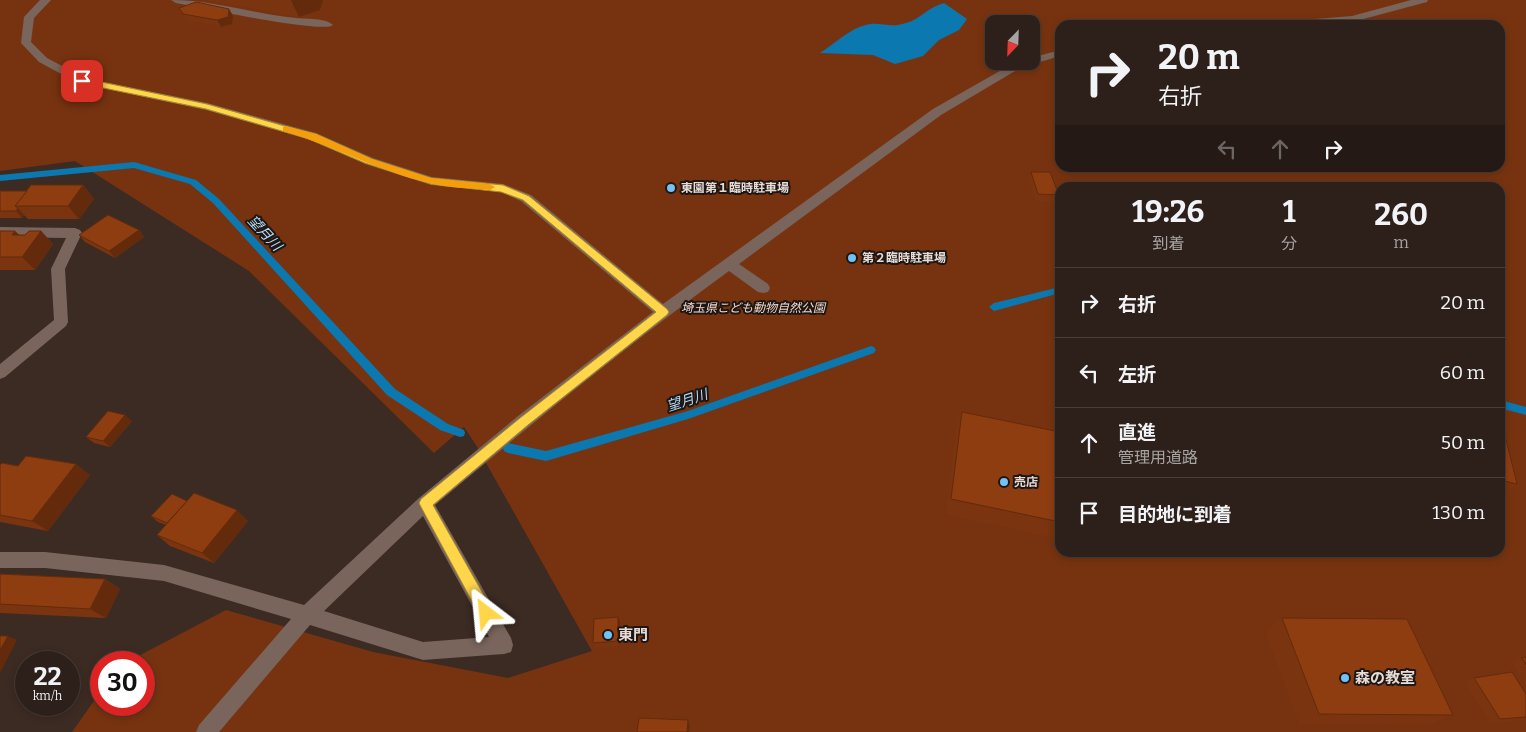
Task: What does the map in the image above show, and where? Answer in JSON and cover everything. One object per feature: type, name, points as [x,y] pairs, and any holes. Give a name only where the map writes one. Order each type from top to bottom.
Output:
[{"type":"street","points":[[46,0],[30,17],[26,42],[43,60],[82,81],[207,107],[312,136],[369,161],[431,181],[503,188],[526,198],[663,312]]},
{"type":"street","points":[[176,0],[292,21],[328,25]]},
{"type":"street","points":[[1340,20],[1352,19],[1423,0]]},
{"type":"street","points":[[206,732],[307,614],[426,503],[524,421],[663,312],[937,112],[1016,66],[1055,54]]},
{"type":"street","points":[[0,232],[75,233],[58,269],[61,322],[0,373]]},
{"type":"street","points":[[729,264],[763,288]]},
{"type":"street","points":[[0,560],[46,560],[164,573],[307,614],[423,651],[504,645],[426,503]]},
{"type":"green space","name":"埼玉県こども動物自然公園","points":[[0,0],[1526,0],[1526,732],[72,732],[90,707],[90,716],[155,716],[155,651],[148,651],[226,610],[373,652],[508,678],[592,651],[464,427],[434,453],[249,271],[75,161],[0,171]]},
{"type":"water","points":[[944,3],[967,19],[959,30],[939,40],[923,56],[895,64],[873,55],[820,53],[864,25],[906,23],[933,7]]},
{"type":"building","points":[[196,2],[229,9],[228,17],[217,20],[183,14],[179,8]]},
{"type":"building","points":[[1031,172],[1050,172],[1055,185],[1055,195],[1038,194]]},
{"type":"building","points":[[31,185],[83,185],[68,206],[15,206]]},
{"type":"building","points":[[0,191],[27,191],[15,206],[18,208],[16,211],[0,211]]},
{"type":"building","points":[[108,215],[139,230],[109,251],[79,235]]},
{"type":"building","points":[[0,231],[15,231],[12,235],[25,235],[29,231],[41,231],[22,257],[0,257]]},
{"type":"building","points":[[108,411],[125,415],[103,441],[86,437]]},
{"type":"building","name":"売店","points":[[962,412],[1055,431],[1055,521],[951,499]]},
{"type":"building","points":[[1505,435],[1517,484],[1505,481]]},
{"type":"building","points":[[26,456],[76,464],[32,521],[0,515],[0,465],[2,463],[18,466]]},
{"type":"building","points":[[194,493],[237,510],[202,553],[157,535]]},
{"type":"building","points":[[172,494],[187,501],[167,523],[151,516]]},
{"type":"building","points":[[0,574],[105,579],[90,609],[0,604]]},
{"type":"building","name":"東門","points":[[618,617],[618,641],[593,643],[594,619]]},
{"type":"building","name":"森の教室","points":[[1282,618],[1407,619],[1453,715],[1319,714]]},
{"type":"building","points":[[0,636],[8,636],[0,650]]},
{"type":"building","points":[[1526,657],[1526,665],[1522,658]]},
{"type":"building","points":[[1512,672],[1526,694],[1526,717],[1500,719],[1474,678]]},
{"type":"building","points":[[639,718],[688,720],[687,732],[637,732]]},
{"type":"waterway","name":"望月川","points":[[0,178],[134,165],[193,182],[216,201],[391,392],[444,427],[460,433]]},
{"type":"waterway","name":"望月川","points":[[994,307],[1055,291]]},
{"type":"waterway","name":"望月川","points":[[508,448],[546,456],[688,415],[871,350]]},
{"type":"waterway","name":"望月川","points":[[1505,405],[1526,411]]},
{"type":"slow traffic","points":[[286,129],[312,136],[369,161],[431,181],[490,187]]},
{"type":"place","name":"東園第１臨時駐車場","points":[[671,188]]},
{"type":"place","name":"第２臨時駐車場","points":[[852,258]]},
{"type":"place","name":"売店","points":[[1004,482]]},
{"type":"place","name":"東門","points":[[608,635]]},
{"type":"place","name":"森の教室","points":[[1345,678]]},
{"type":"route","points":[[82,81],[207,107],[312,136],[369,161],[431,181],[503,188],[526,198],[663,312],[524,421],[426,503],[486,613]]}]
